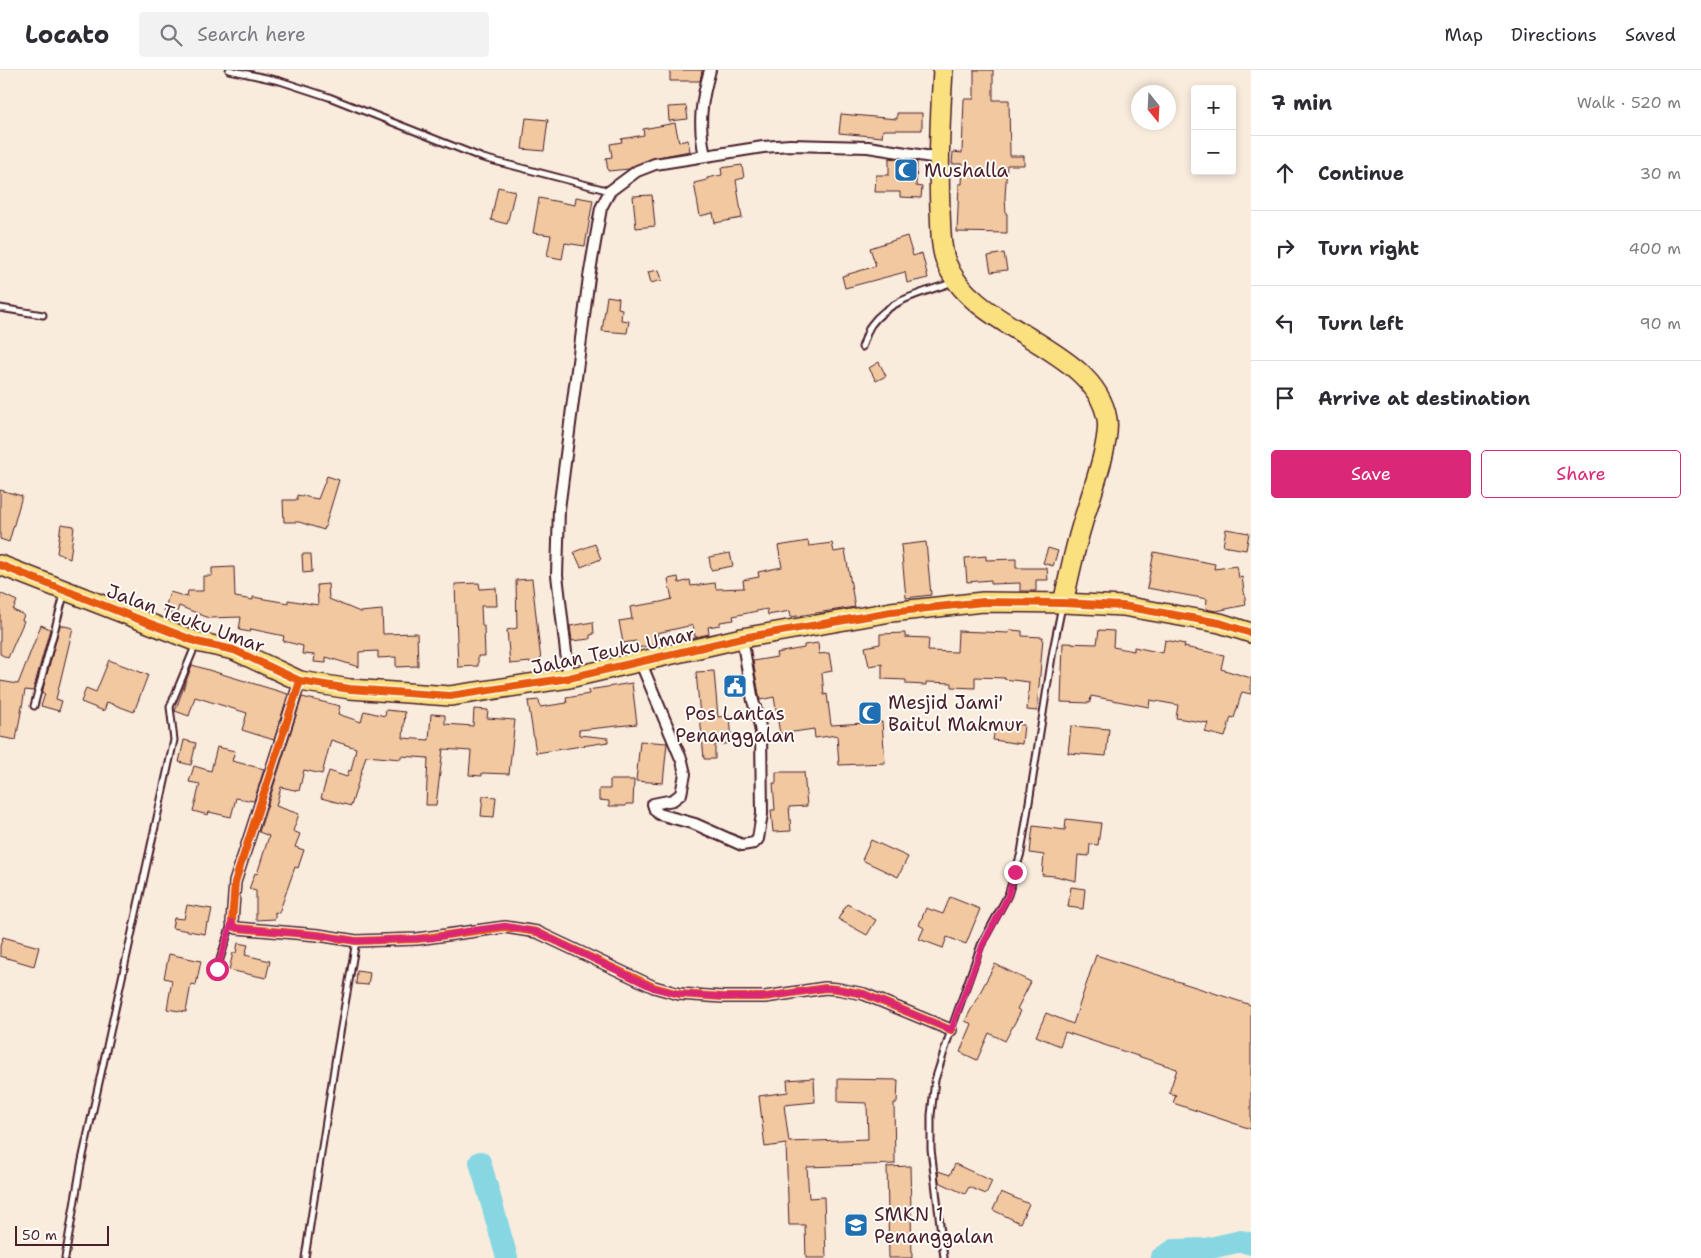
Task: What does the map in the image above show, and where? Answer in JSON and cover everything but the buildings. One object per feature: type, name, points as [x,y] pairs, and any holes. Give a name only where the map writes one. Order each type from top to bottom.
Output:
[{"type":"highway","points":[[944,70],[938,158],[941,239],[946,262],[957,281],[977,302],[1084,376],[1099,395],[1105,408],[1107,422],[1103,454],[1081,528],[1063,603]]},
{"type":"highway","name":"Jalan Teuku Umar","points":[[0,565],[197,642],[234,650],[300,681],[350,689],[450,696],[569,678],[742,638],[891,612],[983,602],[1123,606],[1220,623],[1251,633]]},
{"type":"street","points":[[706,156],[700,135],[702,102],[710,70]]},
{"type":"street","points":[[569,678],[557,575],[559,509],[590,269],[601,208],[610,191],[637,171],[655,164],[763,147],[815,145],[868,147],[938,158]]},
{"type":"street","points":[[640,661],[677,746],[685,774],[681,794],[673,800],[653,804],[655,810],[659,814],[695,824],[742,845],[749,844],[758,839],[761,824],[761,732],[753,700],[742,638]]},
{"type":"street","points":[[300,681],[235,882],[233,926],[237,928],[318,935],[356,941],[432,938],[505,926],[537,932],[654,988],[679,994],[765,997],[826,988],[838,989],[864,994],[951,1030]]},
{"type":"lane","points":[[229,70],[280,81],[330,97],[482,158],[610,191]]},
{"type":"lane","points":[[862,347],[870,326],[892,306],[957,281]]},
{"type":"lane","points":[[0,308],[43,315]]},
{"type":"lane","points":[[34,706],[65,592]]},
{"type":"lane","points":[[944,1258],[931,1148],[931,1115],[935,1080],[982,946],[1008,896],[1021,852],[1053,650],[1063,603]]},
{"type":"lane","points":[[65,1258],[81,1166],[174,740],[170,707],[197,642]]},
{"type":"lane","points":[[217,969],[232,922]]},
{"type":"lane","points":[[305,1258],[356,941]]},
{"type":"waterway","points":[[480,1162],[507,1258]]},
{"type":"waterway","points":[[1161,1258],[1174,1250],[1206,1249],[1241,1241],[1251,1244]]},
{"type":"cycle path","points":[[0,565],[197,642],[234,650],[300,681],[350,689],[450,696],[569,678],[742,638],[891,612],[983,602],[1123,606],[1220,623],[1251,633]]},
{"type":"cycle path","points":[[300,681],[235,882],[233,926],[237,928],[318,935],[356,941],[417,939],[505,927],[537,932],[654,987],[679,994],[765,997],[825,988],[838,989],[864,994],[951,1030]]},
{"type":"place","name":"Mushalla","points":[[906,170]]},
{"type":"place","name":"Pos Lantas Penanggalan","points":[[735,686]]},
{"type":"place","name":"Mesjid Jami' Baitul Makmur","points":[[870,713]]},
{"type":"place","name":"SMKN 1 Penanggalan","points":[[856,1225]]},
{"type":"route","points":[[217,969],[232,922],[233,926],[237,928],[250,930],[318,935],[356,941],[432,938],[505,926],[537,932],[654,988],[679,994],[765,997],[826,988],[838,989],[864,994],[951,1030],[982,946],[1008,896],[1015,872]]}]
